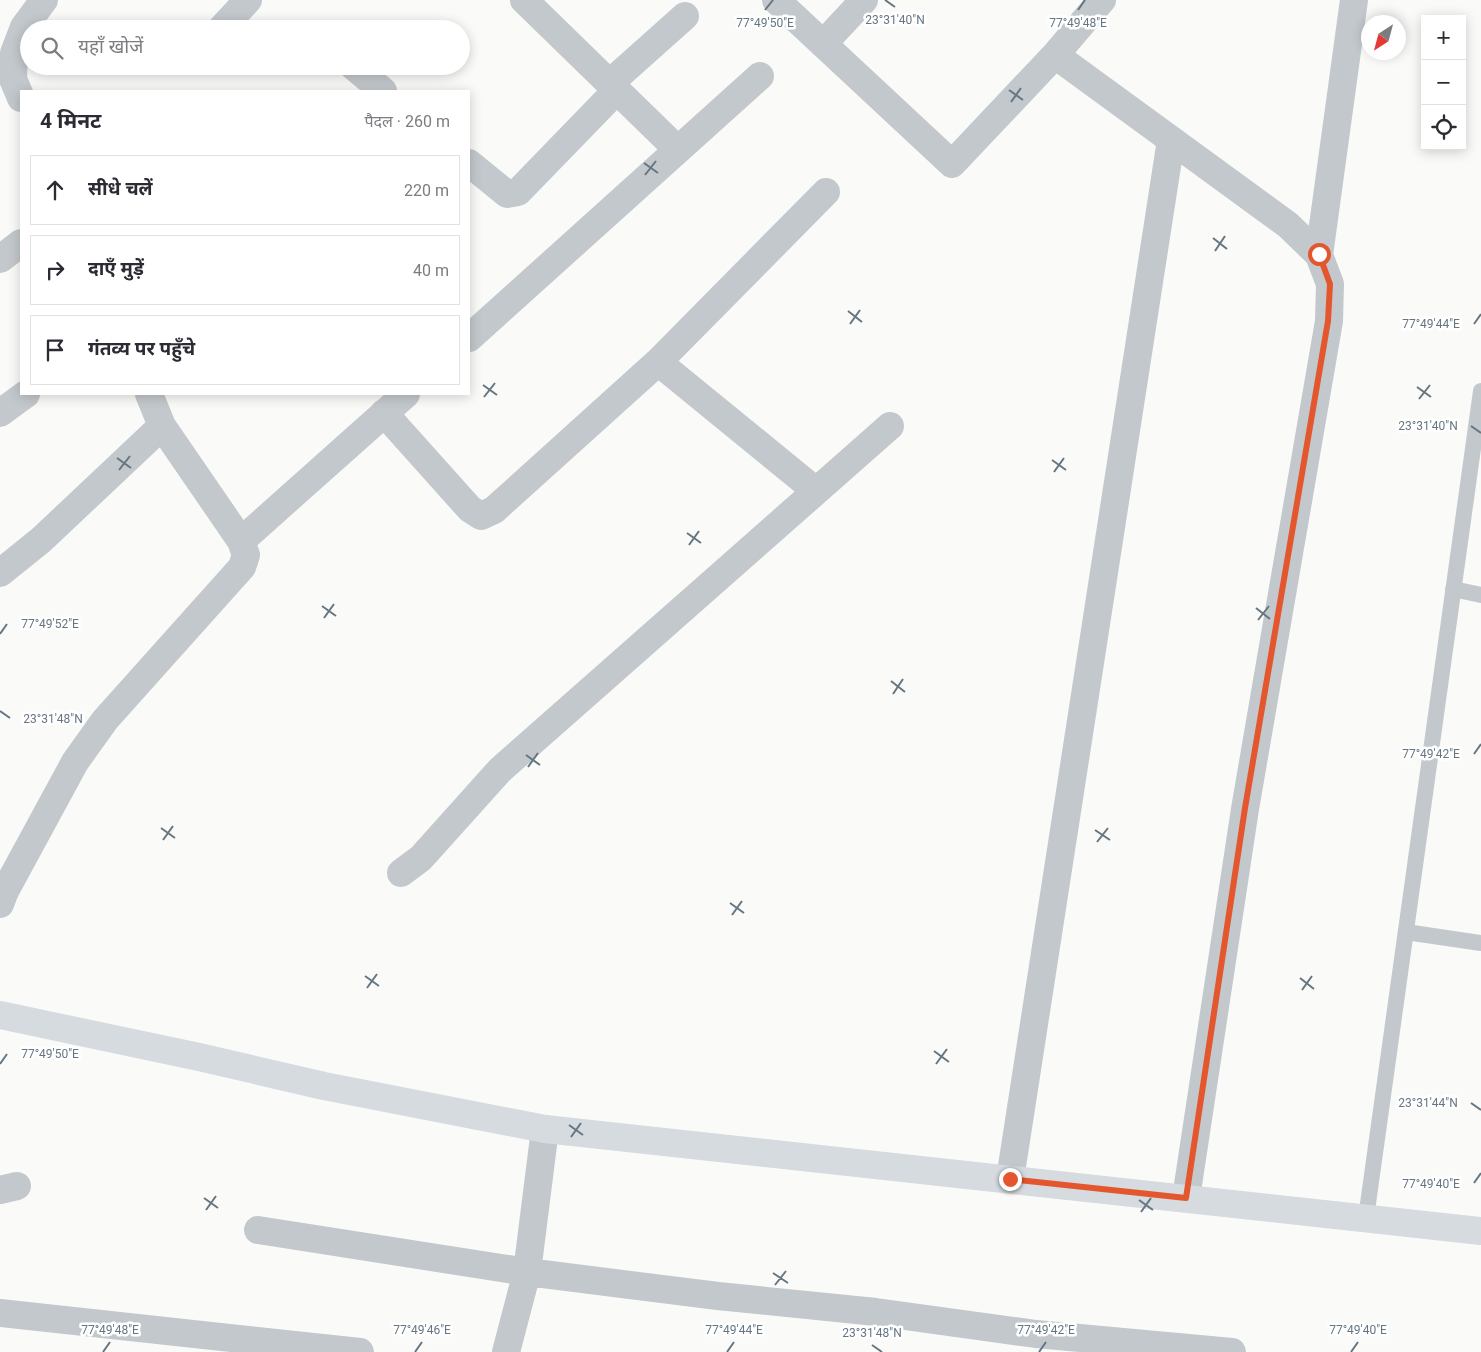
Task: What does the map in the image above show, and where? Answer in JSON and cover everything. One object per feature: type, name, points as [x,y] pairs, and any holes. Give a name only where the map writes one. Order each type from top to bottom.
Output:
[{"type":"main road","points":[[0,1014],[324,1086],[545,1129],[1481,1231]]},
{"type":"street","points":[[29,20],[44,0]]},
{"type":"street","points":[[229,20],[248,0]]},
{"type":"street","points":[[524,0],[678,150]]},
{"type":"street","points":[[776,0],[952,164],[1062,60],[1102,0]]},
{"type":"street","points":[[824,44],[864,0]]},
{"type":"street","points":[[1319,254],[1354,0]]},
{"type":"street","points":[[470,164],[507,194],[518,192],[613,87],[685,16]]},
{"type":"street","points":[[13,98],[14,53],[20,37]]},
{"type":"street","points":[[1062,60],[1288,225],[1319,254],[1330,284],[1328,321],[1245,808],[1186,1198]]},
{"type":"street","points":[[364,75],[382,90]]},
{"type":"street","points":[[470,337],[760,76]]},
{"type":"street","points":[[1010,1179],[1171,140]]},
{"type":"street","points":[[384,414],[470,509],[481,516],[494,510],[658,362],[826,192]]},
{"type":"street","points":[[0,259],[20,245]]},
{"type":"street","points":[[658,362],[816,491]]},
{"type":"street","points":[[0,413],[25,395]]},
{"type":"street","points":[[0,904],[75,762],[104,720],[242,567],[246,555],[241,541],[162,426],[148,395]]},
{"type":"street","points":[[241,541],[405,395]]},
{"type":"street","points":[[0,573],[41,540],[162,426]]},
{"type":"street","points":[[401,873],[421,858],[500,770],[890,426]]},
{"type":"street","points":[[506,1352],[527,1272],[545,1129]]},
{"type":"street","points":[[258,1230],[527,1272],[718,1296],[876,1312],[1036,1334],[1232,1352]]},
{"type":"street","points":[[0,1313],[360,1352]]},
{"type":"lane","points":[[1366,1218],[1481,391]]},
{"type":"lane","points":[[1453,589],[1481,595]]},
{"type":"lane","points":[[1406,932],[1481,943]]},
{"type":"route","points":[[1010,1179],[1186,1198],[1245,808],[1328,321],[1330,284],[1319,254]]}]
